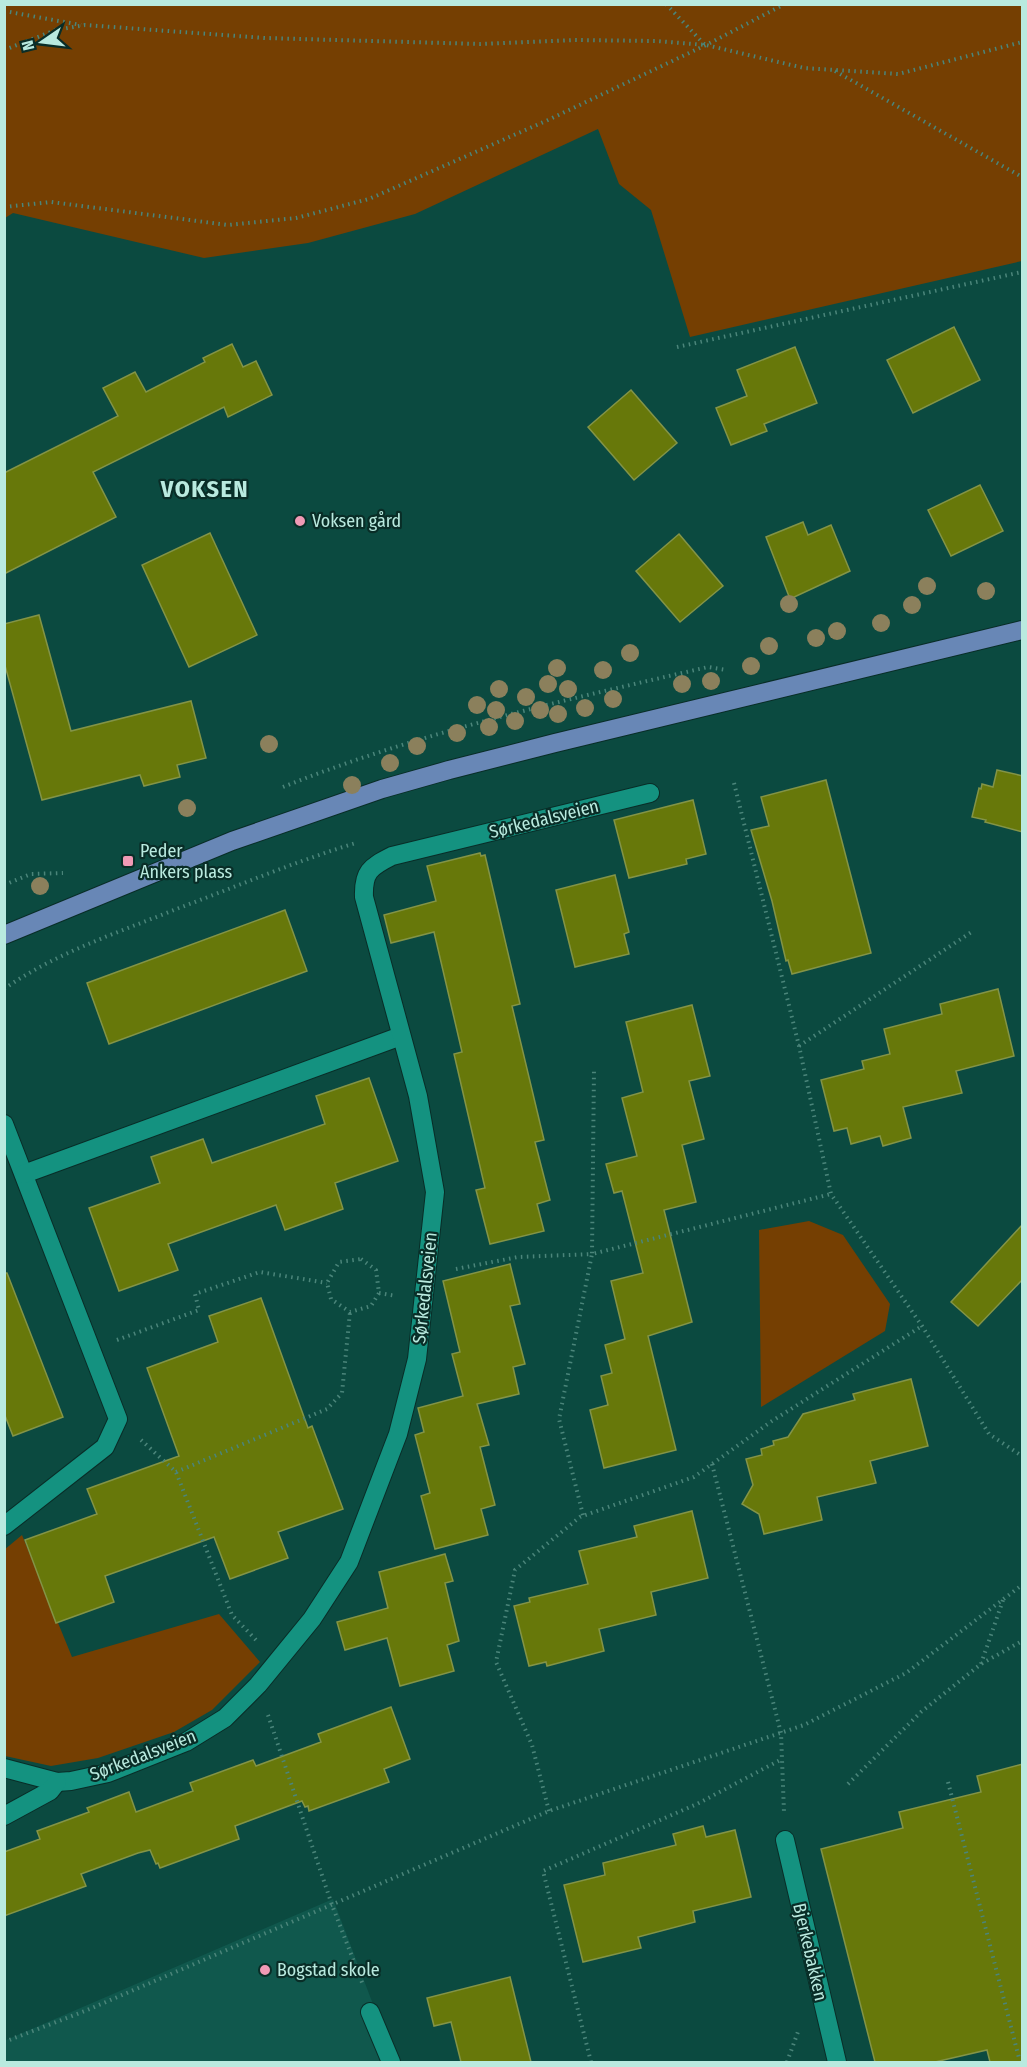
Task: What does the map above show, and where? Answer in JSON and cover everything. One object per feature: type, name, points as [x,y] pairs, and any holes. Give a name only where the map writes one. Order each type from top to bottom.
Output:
[{"type":"main road","points":[[4,935],[199,853],[382,789],[555,743],[1023,630]]},
{"type":"street","name":"Sørkedalsveien","points":[[4,1768],[57,1782],[71,1781],[108,1773],[186,1742],[225,1718],[258,1684],[312,1619],[349,1562],[398,1434],[417,1359],[435,1192],[418,1096],[364,897],[363,881],[375,864],[392,856],[650,793]]},
{"type":"street","points":[[24,1174],[401,1036]]},
{"type":"street","points":[[4,1124],[118,1419],[105,1447],[4,1526]]},
{"type":"street","points":[[4,1816],[50,1791],[57,1782]]},
{"type":"street","name":"Bjerkebakken","points":[[785,1840],[837,2062]]},
{"type":"street","points":[[370,2012],[391,2062]]},
{"type":"path","points":[[666,4],[706,45]]},
{"type":"path","points":[[4,207],[51,202],[228,225],[296,218],[369,199],[548,120],[706,45],[785,4]]},
{"type":"path","points":[[4,11],[85,25],[265,38],[480,44],[574,40],[656,41],[706,45],[804,68],[897,74],[1023,42]]},
{"type":"path","points":[[4,50],[56,30],[85,25]]},
{"type":"path","points":[[832,70],[1023,177]]},
{"type":"path","points":[[677,347],[1023,272]]},
{"type":"path","points":[[283,787],[335,766],[537,707],[708,667],[723,668],[730,672]]},
{"type":"path","points":[[734,783],[799,1046],[831,1194],[922,1326],[989,1434],[1023,1456]]},
{"type":"path","points":[[4,989],[36,968],[82,946],[298,862],[357,843]]},
{"type":"path","points":[[4,885],[31,874],[63,873]]},
{"type":"path","points":[[799,1046],[973,931]]},
{"type":"path","points":[[584,1515],[559,1419],[592,1254],[594,1068]]},
{"type":"path","points":[[426,1274],[518,1257],[592,1254],[831,1194]]},
{"type":"path","points":[[361,1259],[376,1270],[379,1293],[371,1306],[350,1311],[331,1299],[327,1283],[339,1262],[361,1259]]},
{"type":"path","points":[[91,1350],[199,1310],[195,1293],[260,1272],[327,1283]]},
{"type":"path","points":[[176,1472],[327,1409],[342,1393],[350,1311]]},
{"type":"path","points":[[549,1811],[532,1745],[496,1662],[515,1570],[584,1515],[694,1477],[772,1421],[922,1326]]},
{"type":"path","points":[[118,1419],[176,1472],[232,1615],[277,1661]]},
{"type":"path","points":[[712,1464],[781,1733],[785,1840]]},
{"type":"path","points":[[4,2042],[85,2011],[549,1811],[804,1725],[906,1673],[1023,1585]]},
{"type":"path","points":[[981,1664],[1004,1599]]},
{"type":"path","points":[[848,1784],[921,1712],[981,1664],[1023,1641]]},
{"type":"path","points":[[258,1684],[332,1905],[368,1999],[370,2012]]},
{"type":"path","points":[[591,2062],[543,1871],[697,1804],[782,1759]]},
{"type":"path","points":[[948,1782],[1020,2062]]},
{"type":"shaded area","points":[[5,4],[1022,5],[1022,261],[690,337],[651,210],[619,184],[598,129],[415,214],[308,243],[204,258],[13,213],[5,218]]},
{"type":"shaded area","points":[[809,1221],[843,1235],[890,1304],[885,1331],[761,1407],[759,1230]]},
{"type":"shaded area","points":[[22,1535],[72,1657],[219,1614],[260,1662],[212,1710],[174,1732],[98,1758],[51,1766],[5,1756],[4,1550]]},
{"type":"shaded area","name":"Bogstad skole","points":[[333,1899],[395,2062],[5,2062],[4,2041]]},
{"type":"building","points":[[954,327],[980,380],[913,413],[887,360]]},
{"type":"building","points":[[232,344],[243,367],[256,361],[272,395],[228,417],[224,407],[93,472],[116,517],[4,574],[4,473],[118,416],[103,388],[135,372],[146,392],[205,362],[203,358]]},
{"type":"building","points":[[795,347],[817,403],[764,424],[767,431],[731,445],[716,408],[747,396],[737,370]]},
{"type":"building","points":[[631,390],[677,443],[634,480],[588,427]]},
{"type":"building","points":[[980,485],[1003,531],[951,556],[928,510]]},
{"type":"building","points":[[803,522],[808,535],[831,525],[850,571],[790,599],[766,537]]},
{"type":"building","points":[[210,533],[257,635],[189,667],[142,565]]},
{"type":"building","points":[[679,534],[723,586],[680,622],[636,571]]},
{"type":"building","points":[[39,615],[71,731],[191,701],[206,758],[177,765],[180,777],[144,786],[140,775],[42,800],[4,662],[4,624]]},
{"type":"building","points":[[997,770],[1023,776],[1023,832],[972,817],[979,788],[981,789],[982,784],[993,787]]},
{"type":"building","points":[[826,780],[871,953],[792,974],[788,960],[786,961],[772,901],[751,830],[769,826],[761,797]]},
{"type":"building","points":[[693,800],[706,854],[686,859],[687,864],[629,878],[614,820]]},
{"type":"building","points":[[480,853],[481,856],[485,855],[520,1004],[512,1006],[544,1140],[535,1142],[550,1200],[537,1204],[544,1231],[490,1244],[476,1190],[485,1188],[454,1054],[462,1052],[434,932],[391,943],[384,915],[436,901],[427,866]]},
{"type":"building","points":[[615,875],[629,932],[624,934],[629,954],[575,967],[556,890]]},
{"type":"building","points":[[285,910],[307,971],[109,1044],[87,983]]},
{"type":"building","points":[[998,989],[1014,1056],[956,1071],[962,1093],[903,1107],[911,1138],[883,1146],[880,1136],[851,1144],[847,1128],[834,1131],[821,1080],[864,1069],[862,1061],[890,1054],[884,1029],[942,1014],[940,1004]]},
{"type":"building","points":[[692,1005],[710,1076],[689,1081],[704,1139],[682,1145],[696,1202],[664,1210],[692,1322],[648,1336],[676,1450],[604,1468],[590,1410],[608,1405],[601,1376],[612,1373],[605,1345],[625,1339],[611,1281],[643,1273],[622,1191],[614,1193],[606,1164],[637,1156],[622,1098],[643,1092],[626,1022]]},
{"type":"building","points":[[369,1078],[398,1161],[335,1183],[343,1209],[285,1230],[276,1205],[168,1244],[178,1270],[119,1291],[89,1208],[160,1183],[151,1157],[203,1139],[212,1163],[325,1124],[316,1096]]},
{"type":"building","points":[[1023,1224],[1023,1279],[978,1326],[951,1302]]},
{"type":"building","points":[[510,1264],[520,1304],[510,1306],[525,1364],[513,1367],[519,1394],[477,1404],[489,1445],[480,1447],[495,1505],[481,1509],[488,1535],[435,1549],[421,1496],[430,1493],[415,1435],[424,1432],[418,1408],[463,1396],[452,1354],[460,1352],[443,1281]]},
{"type":"building","points":[[4,1273],[7,1273],[63,1417],[13,1436],[4,1413]]},
{"type":"building","points":[[261,1298],[308,1428],[312,1426],[343,1509],[278,1532],[288,1558],[230,1579],[214,1537],[105,1576],[114,1602],[56,1623],[25,1540],[97,1514],[87,1489],[179,1456],[147,1368],[218,1342],[209,1316]]},
{"type":"building","points":[[911,1379],[928,1446],[870,1461],[876,1483],[817,1497],[822,1520],[764,1534],[759,1514],[742,1504],[753,1485],[746,1459],[762,1455],[761,1449],[774,1445],[773,1441],[788,1437],[803,1414],[855,1400],[853,1394]]},
{"type":"building","points":[[692,1511],[708,1578],[651,1592],[656,1615],[599,1629],[604,1651],[547,1666],[546,1662],[529,1666],[514,1606],[530,1602],[529,1598],[588,1584],[579,1551],[637,1537],[634,1526]]},
{"type":"building","points":[[445,1554],[453,1581],[445,1583],[459,1641],[447,1645],[454,1671],[400,1686],[387,1638],[345,1650],[337,1622],[388,1608],[379,1572]]},
{"type":"building","points":[[391,1707],[410,1759],[384,1769],[389,1782],[309,1811],[308,1806],[305,1807],[302,1801],[235,1826],[239,1839],[160,1868],[150,1850],[138,1853],[81,1874],[86,1886],[4,1916],[4,1852],[40,1839],[37,1831],[89,1812],[87,1808],[129,1792],[136,1812],[193,1791],[190,1783],[253,1760],[256,1766],[321,1742],[318,1734]]},
{"type":"building","points":[[1023,1764],[1023,2062],[990,2062],[987,2050],[935,2062],[875,2062],[821,1849],[903,1828],[899,1812],[981,1792],[977,1776]]},
{"type":"building","points":[[703,1826],[706,1837],[735,1830],[751,1897],[693,1911],[695,1922],[638,1937],[641,1948],[583,1962],[564,1885],[605,1875],[603,1863],[676,1845],[673,1834]]},
{"type":"building","points":[[510,1977],[531,2062],[461,2062],[451,2022],[434,2026],[427,1998]]},
{"type":"place","name":"Voksen gård","points":[[300,521]]},
{"type":"place","name":"Peder Ankers plass","points":[[128,861]]},
{"type":"place","name":"Bogstad skole","points":[[265,1970]]},
{"type":"district","name":"VOKSEN","points":[[205,489]]}]
